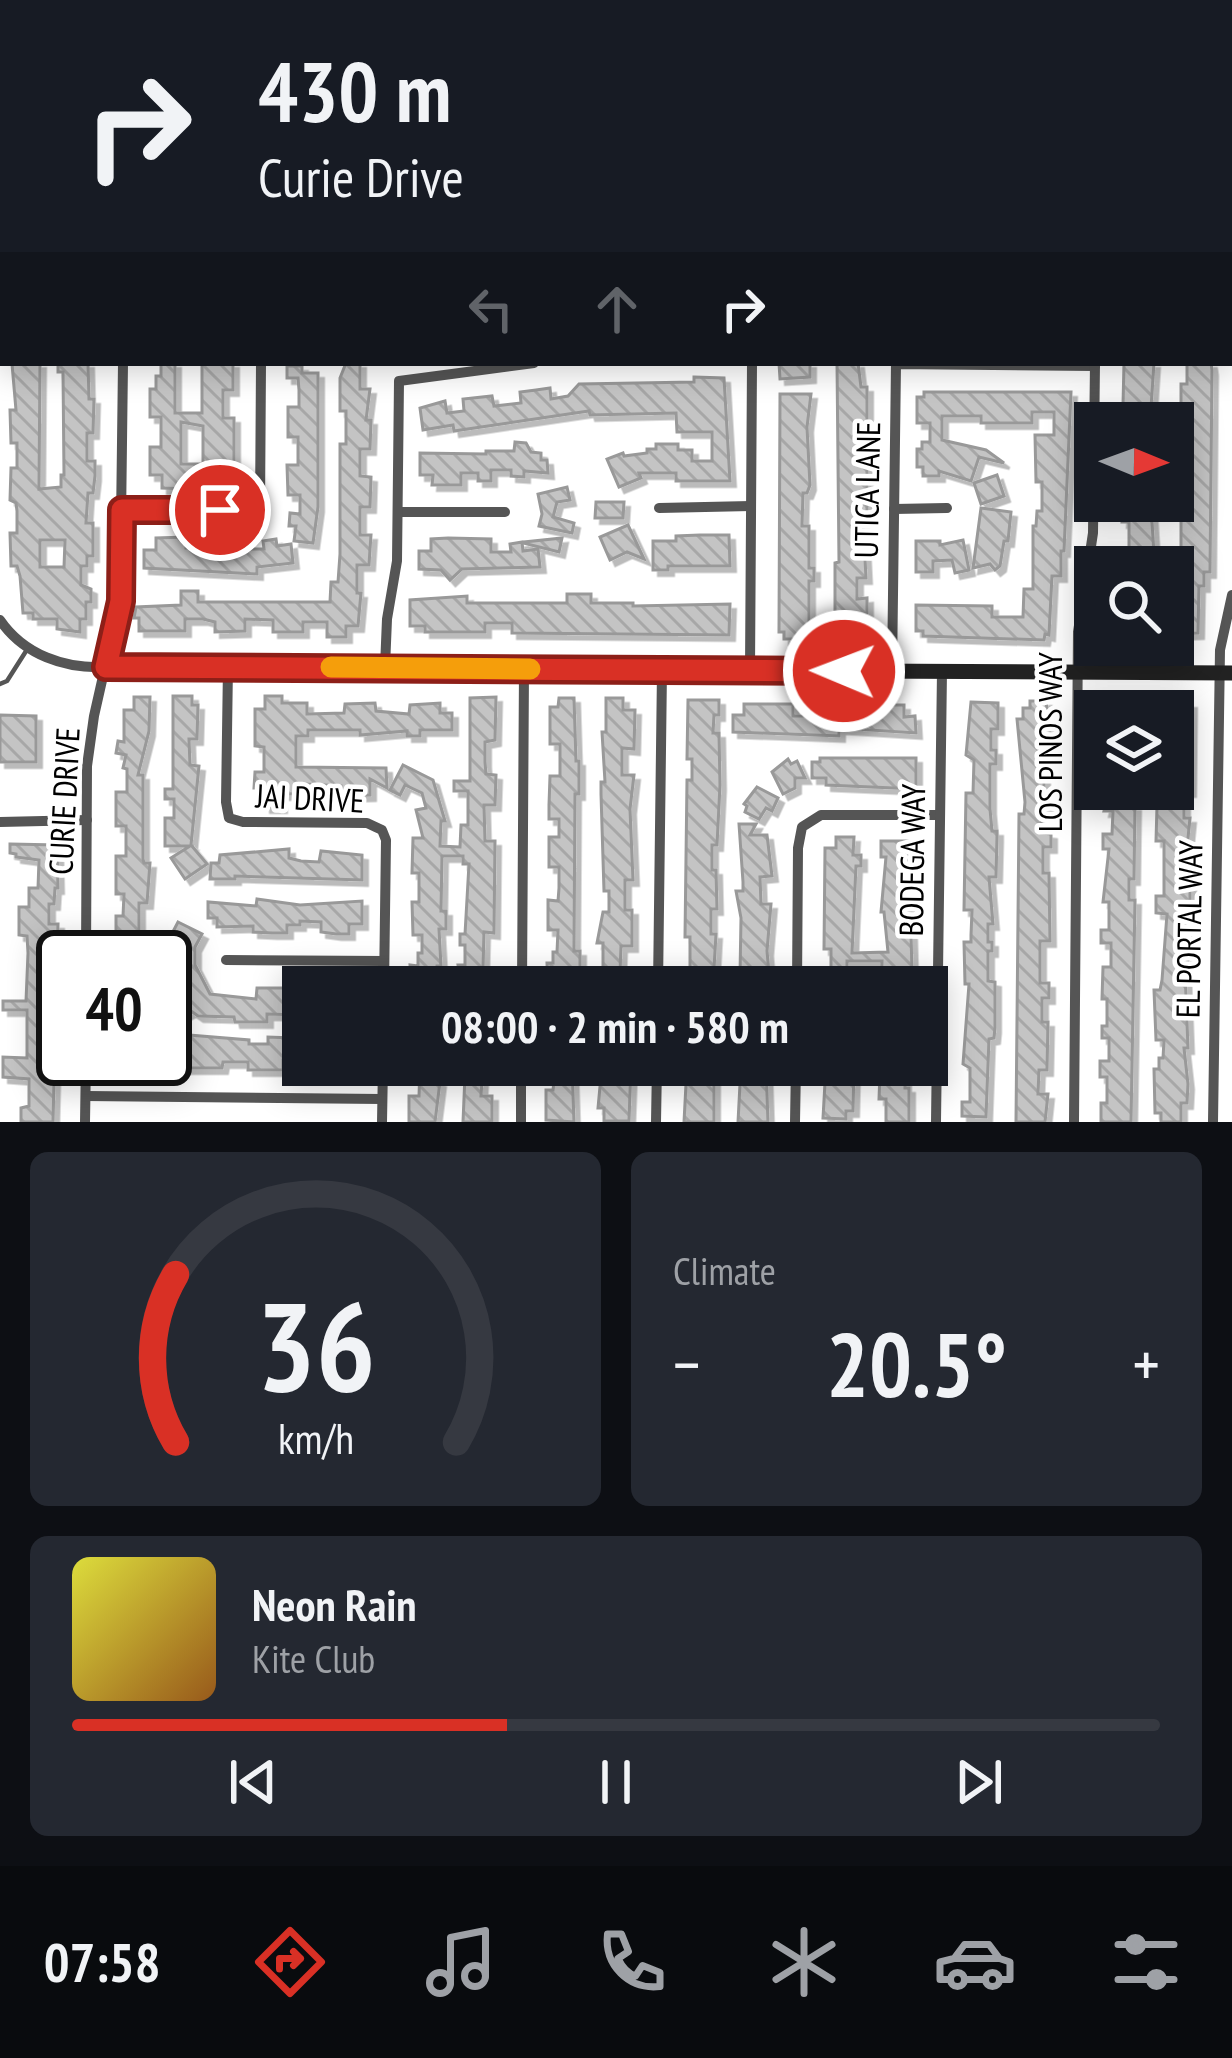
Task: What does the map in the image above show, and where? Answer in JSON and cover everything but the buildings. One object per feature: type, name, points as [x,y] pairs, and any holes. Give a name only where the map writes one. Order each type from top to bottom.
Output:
[{"type":"street","name":"CURIE DRIVE","points":[[86,930],[89,749],[121,601],[123,366]]},
{"type":"street","points":[[122,510],[260,510],[261,366]]},
{"type":"street","points":[[385,667],[398,512],[399,381],[512,366]]},
{"type":"street","points":[[750,670],[752,366]]},
{"type":"street","name":"UTICA LANE","points":[[892,671],[896,366]]},
{"type":"street","name":"LOS PINOS WAY","points":[[1074,1122],[1078,632],[1093,533],[1095,366]]},
{"type":"street","points":[[659,508],[751,506]]},
{"type":"street","points":[[893,509],[947,508]]},
{"type":"street","points":[[398,512],[505,512]]},
{"type":"street","name":"EL PORTAL WAY","points":[[1213,1122],[1226,673],[1223,624],[1232,595]]},
{"type":"street","points":[[2,629],[28,648],[68,664],[106,667],[1226,673]]},
{"type":"street","name":"JAI DRIVE","points":[[228,666],[229,818],[367,823],[382,830],[386,840],[384,966]]},
{"type":"street","points":[[522,966],[524,669]]},
{"type":"street","points":[[658,966],[662,670]]},
{"type":"street","name":"BODEGA WAY","points":[[936,1122],[942,671]]},
{"type":"street","points":[[797,966],[802,826],[821,815],[939,815]]},
{"type":"street","points":[[0,822],[87,820]]},
{"type":"street","points":[[226,960],[384,961]]},
{"type":"street","points":[[85,1122],[86,1086]]},
{"type":"street","points":[[382,1086],[382,1122]]},
{"type":"street","points":[[521,1086],[521,1122]]},
{"type":"street","points":[[656,1122],[657,1086]]},
{"type":"street","points":[[795,1122],[796,1086]]},
{"type":"street","points":[[86,1096],[382,1099]]},
{"type":"lane","points":[[0,684],[7,681],[28,648]]},
{"type":"slow traffic","points":[[331,667],[530,669]]},
{"type":"route","points":[[220,510],[122,510],[121,601],[106,667],[844,671]]}]
